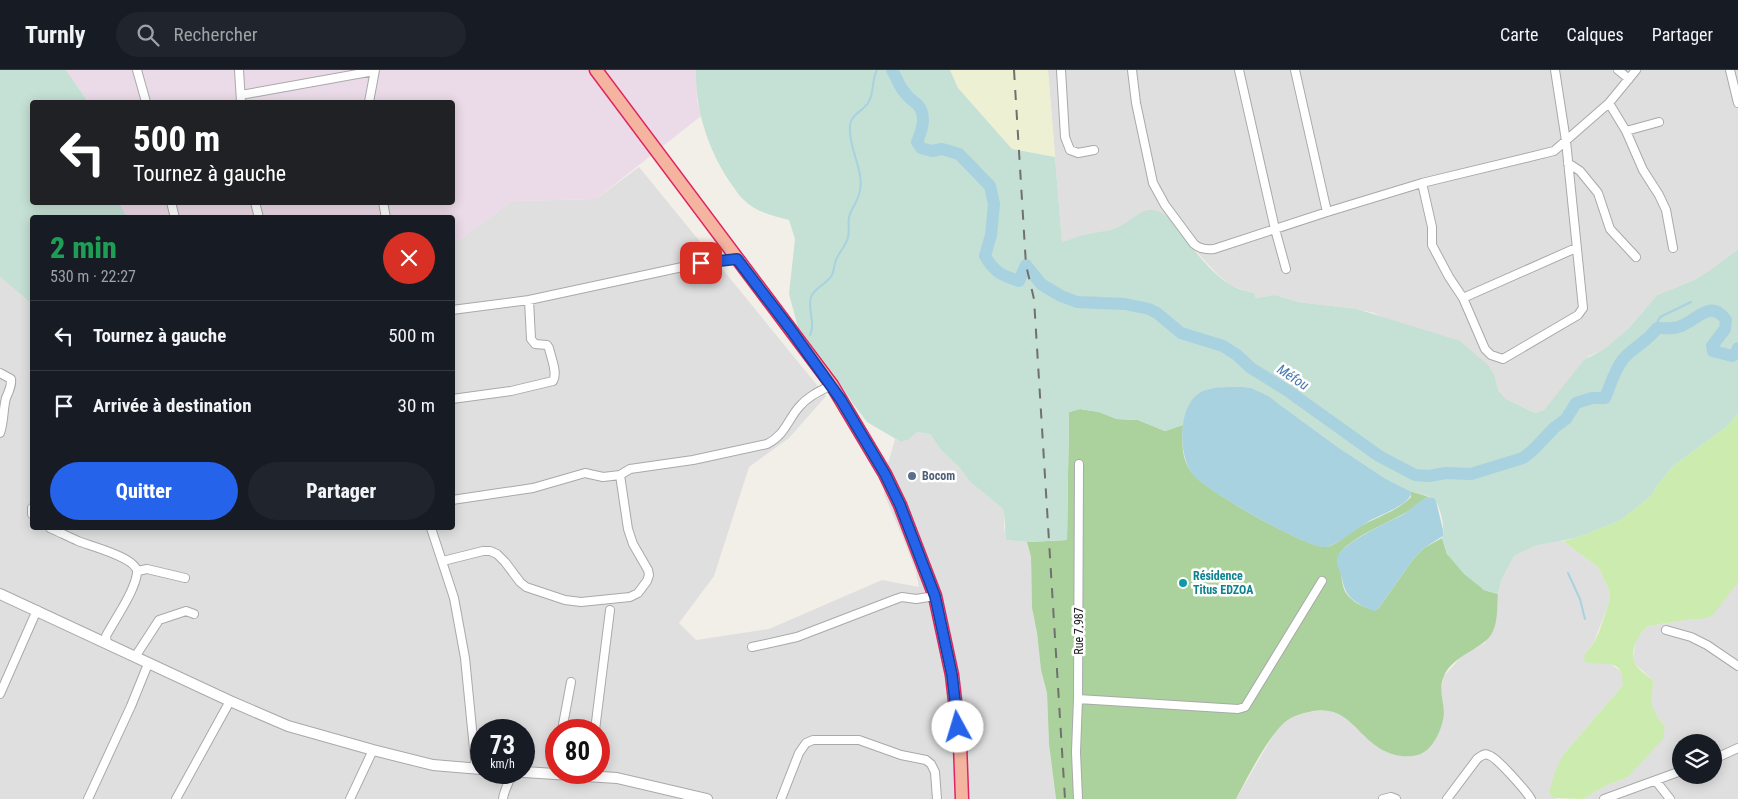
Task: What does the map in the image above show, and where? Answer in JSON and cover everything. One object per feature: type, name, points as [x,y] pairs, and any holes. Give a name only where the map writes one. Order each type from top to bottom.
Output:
[{"type":"highway","points":[[596,70],[832,386],[860,430],[900,505],[935,596],[952,675],[960,744],[962,799]]},
{"type":"street","points":[[137,70],[145,100]]},
{"type":"street","points":[[239,70],[241,99],[375,70],[369,100]]},
{"type":"street","points":[[1061,70],[1065,137],[1070,150],[1078,153],[1094,150]]},
{"type":"street","points":[[1132,70],[1136,103],[1153,184],[1165,205],[1194,244],[1198,248],[1214,249],[1422,183],[1554,151],[1609,103],[1636,70]]},
{"type":"street","points":[[1239,70],[1275,229],[1286,269]]},
{"type":"street","points":[[1294,70],[1327,212]]},
{"type":"street","points":[[1422,183],[1432,228],[1432,245],[1463,298],[1485,349],[1491,355],[1503,359],[1578,315],[1583,308],[1566,141],[1555,70]]},
{"type":"street","points":[[1618,70],[1629,79]]},
{"type":"street","points":[[1730,70],[1738,103]]},
{"type":"street","points":[[1609,103],[1626,131],[1643,170],[1660,195],[1666,210],[1673,248]]},
{"type":"street","points":[[1626,131],[1658,122]]},
{"type":"street","points":[[1568,162],[1580,170],[1598,194],[1610,229],[1636,258]]},
{"type":"street","points":[[1463,298],[1576,248]]},
{"type":"street","points":[[455,310],[529,300],[701,263],[737,259]]},
{"type":"street","points":[[455,399],[511,391],[553,381],[555,374],[549,348],[547,345],[534,344],[531,339],[529,300]]},
{"type":"street","points":[[0,373],[10,379],[12,384],[5,401],[3,424],[0,433]]},
{"type":"street","points":[[455,500],[533,488],[585,473],[603,476],[620,475],[630,469],[693,460],[767,444],[776,440],[799,407],[811,396],[832,386]]},
{"type":"street","name":"Rue 7.987","points":[[1078,799],[1076,752],[1079,464]]},
{"type":"street","points":[[443,561],[490,551],[497,554],[505,562],[526,587],[565,600],[581,602],[630,597],[638,593],[649,575],[628,530],[620,475]]},
{"type":"street","points":[[54,530],[79,541],[107,550],[135,566],[138,571],[134,584],[106,636],[106,644]]},
{"type":"street","points":[[432,530],[454,598],[465,658],[473,719]]},
{"type":"street","points":[[138,571],[147,570],[185,578]]},
{"type":"street","points":[[1078,699],[1238,709],[1245,707],[1322,581]]},
{"type":"street","points":[[0,594],[148,664],[288,726],[433,765],[470,768]]},
{"type":"street","points":[[752,647],[797,636],[896,598],[916,599],[935,596]]},
{"type":"street","points":[[0,694],[37,610]]},
{"type":"street","points":[[596,719],[610,610]]},
{"type":"street","points":[[135,657],[159,620],[186,611],[194,614]]},
{"type":"street","points":[[1666,630],[1692,637],[1708,645],[1738,666]]},
{"type":"street","points":[[88,799],[131,706],[148,664]]},
{"type":"street","points":[[564,719],[571,682]]},
{"type":"street","points":[[176,799],[230,701]]},
{"type":"street","points":[[781,799],[799,753],[806,743],[813,740],[859,740],[901,755],[926,760],[931,764],[935,772],[938,799]]},
{"type":"street","points":[[1722,755],[1738,748]]},
{"type":"street","points":[[350,799],[373,750]]},
{"type":"street","points":[[1447,799],[1477,759],[1482,755],[1489,754],[1515,780],[1530,799]]},
{"type":"street","points":[[1604,799],[1672,775]]},
{"type":"street","points":[[610,777],[707,799]]},
{"type":"street","points":[[1656,780],[1670,799]]},
{"type":"street","points":[[503,799],[504,791],[509,784]]},
{"type":"street","points":[[1383,799],[1391,797],[1396,799]]},
{"type":"shaded area","points":[[66,70],[696,70],[697,100],[701,116],[596,199],[512,201],[459,240],[455,241],[455,215],[126,215],[120,205],[455,205],[455,100],[87,100]]},
{"type":"shaded area","points":[[1048,70],[1738,70],[1738,249],[1692,281],[1657,295],[1629,328],[1604,349],[1589,356],[1544,410],[1535,413],[1506,399],[1498,390],[1495,377],[1374,313],[1357,309],[1298,302],[1275,295],[1256,298],[1254,293],[1231,286],[1216,273],[1187,239],[1143,212],[1124,225],[1104,232],[1086,234],[1062,243]]},
{"type":"shaded area","points":[[639,167],[826,396],[789,438],[749,467],[714,576],[679,623],[696,640],[769,629],[882,580],[919,587],[916,572],[884,494],[886,471],[895,439],[901,442],[908,440],[917,432],[930,434],[941,450],[959,467],[970,482],[1002,508],[1005,514],[1006,540],[1027,542],[1031,557],[1032,608],[1041,670],[1047,693],[1049,744],[1056,799],[0,799],[0,277],[30,302],[30,530],[455,530],[455,241],[459,240],[512,201],[596,199]]},
{"type":"shaded area","points":[[1550,541],[1563,541],[1599,568],[1610,593],[1608,606],[1593,644],[1585,654],[1590,663],[1609,663],[1623,675],[1623,685],[1563,755],[1553,798],[1559,799],[1236,799],[1275,732],[1284,722],[1295,715],[1316,711],[1329,711],[1341,715],[1352,723],[1436,738],[1444,714],[1441,689],[1444,676],[1462,656],[1485,643],[1496,620],[1501,581],[1514,556]]},
{"type":"shaded area","points":[[1738,582],[1738,799],[1583,799],[1605,786],[1628,777],[1665,727],[1654,712],[1650,700],[1654,681],[1635,664],[1633,659],[1636,640],[1648,626],[1701,619]]},
{"type":"green space","points":[[0,70],[66,70],[87,100],[30,100],[30,205],[120,205],[126,215],[30,215],[30,302],[0,277]]},
{"type":"green space","points":[[696,70],[950,70],[958,88],[1012,149],[1055,157],[1062,242],[1115,228],[1146,210],[1157,211],[1164,214],[1176,225],[1206,264],[1219,277],[1232,286],[1254,293],[1256,298],[1275,295],[1298,302],[1357,309],[1460,341],[1489,366],[1495,377],[1498,390],[1506,399],[1535,413],[1544,410],[1584,360],[1604,349],[1629,328],[1657,295],[1692,281],[1738,249],[1738,414],[1726,427],[1673,466],[1650,497],[1619,521],[1576,538],[1537,545],[1514,556],[1501,581],[1498,594],[1484,590],[1464,574],[1447,554],[1442,538],[1442,518],[1434,498],[1410,491],[1386,479],[1339,448],[1279,404],[1251,388],[1208,389],[1189,407],[1183,425],[1165,431],[1138,420],[1117,419],[1099,412],[1080,409],[1069,412],[1067,540],[1027,542],[1006,540],[1002,508],[970,482],[959,467],[941,450],[930,434],[917,432],[908,440],[901,442],[867,422],[798,327],[789,294],[795,239],[789,220],[765,213],[748,204],[739,195],[724,172],[710,145],[701,116],[696,85]]},
{"type":"green space","points":[[950,70],[1048,70],[1055,157],[1012,149],[958,88]]},
{"type":"green space","points":[[1080,409],[1099,412],[1117,419],[1138,420],[1165,431],[1183,425],[1184,456],[1188,468],[1200,481],[1234,504],[1277,528],[1314,545],[1328,547],[1335,544],[1358,527],[1405,503],[1411,497],[1410,491],[1429,497],[1351,543],[1339,555],[1338,564],[1344,589],[1349,597],[1363,606],[1378,609],[1414,558],[1424,548],[1442,538],[1447,554],[1484,590],[1498,594],[1496,622],[1493,631],[1484,643],[1454,662],[1444,676],[1441,690],[1444,714],[1441,727],[1432,745],[1418,755],[1391,754],[1370,741],[1341,715],[1322,711],[1309,712],[1290,718],[1279,728],[1258,758],[1236,799],[1056,799],[1049,744],[1047,693],[1041,670],[1032,608],[1031,557],[1027,542],[1067,540],[1069,412]]},
{"type":"green space","points":[[1738,414],[1738,582],[1712,616],[1648,626],[1635,644],[1633,655],[1636,665],[1654,681],[1652,706],[1665,727],[1663,739],[1628,777],[1605,786],[1583,799],[1553,798],[1549,792],[1563,755],[1623,685],[1622,675],[1615,666],[1584,661],[1585,654],[1599,632],[1608,606],[1610,593],[1599,568],[1563,541],[1576,538],[1619,521],[1650,497],[1673,466],[1726,427]]},
{"type":"water","points":[[1216,388],[1251,388],[1268,396],[1339,448],[1386,479],[1410,491],[1409,498],[1400,506],[1371,520],[1341,540],[1325,547],[1314,545],[1279,529],[1217,493],[1193,475],[1188,467],[1182,432],[1184,419],[1193,399],[1201,392]]},
{"type":"water","points":[[1429,497],[1434,498],[1436,501],[1443,536],[1424,548],[1414,558],[1378,609],[1375,611],[1371,610],[1355,601],[1345,590],[1337,564],[1338,556],[1342,550],[1358,538],[1404,514]]},
{"type":"waterway","points":[[810,335],[812,330],[811,297],[832,275],[836,260],[849,234],[849,217],[857,199],[861,182],[851,142],[850,126],[852,119],[866,106],[870,99],[877,70]]},
{"type":"waterway","name":"Méfou","points":[[892,70],[904,91],[921,109],[923,123],[917,142],[921,148],[932,151],[942,149],[959,154],[990,186],[994,204],[991,235],[985,256],[999,273],[1019,281],[1026,265],[1041,284],[1061,296],[1077,302],[1125,304],[1149,309],[1157,313],[1181,333],[1223,346],[1237,355],[1251,368],[1288,391],[1379,456],[1415,475],[1471,474],[1523,458],[1566,419],[1576,403],[1592,398],[1605,398],[1615,372],[1624,358],[1657,328],[1678,327],[1702,313],[1714,311],[1726,320],[1725,329],[1712,346],[1713,351],[1732,356],[1738,348]]},
{"type":"waterway","points":[[1657,323],[1660,317],[1691,302]]},
{"type":"waterway","points":[[1568,573],[1580,599],[1585,619]]},
{"type":"railway","points":[[1014,70],[1026,265],[1034,299],[1065,799]]},
{"type":"place","name":"Bocom","points":[[912,476]]},
{"type":"place","name":"Résidence Titus EDZOA","points":[[1183,583]]},
{"type":"route","points":[[701,263],[737,259],[832,386],[885,474],[900,505],[935,596],[952,675],[958,727]]}]
